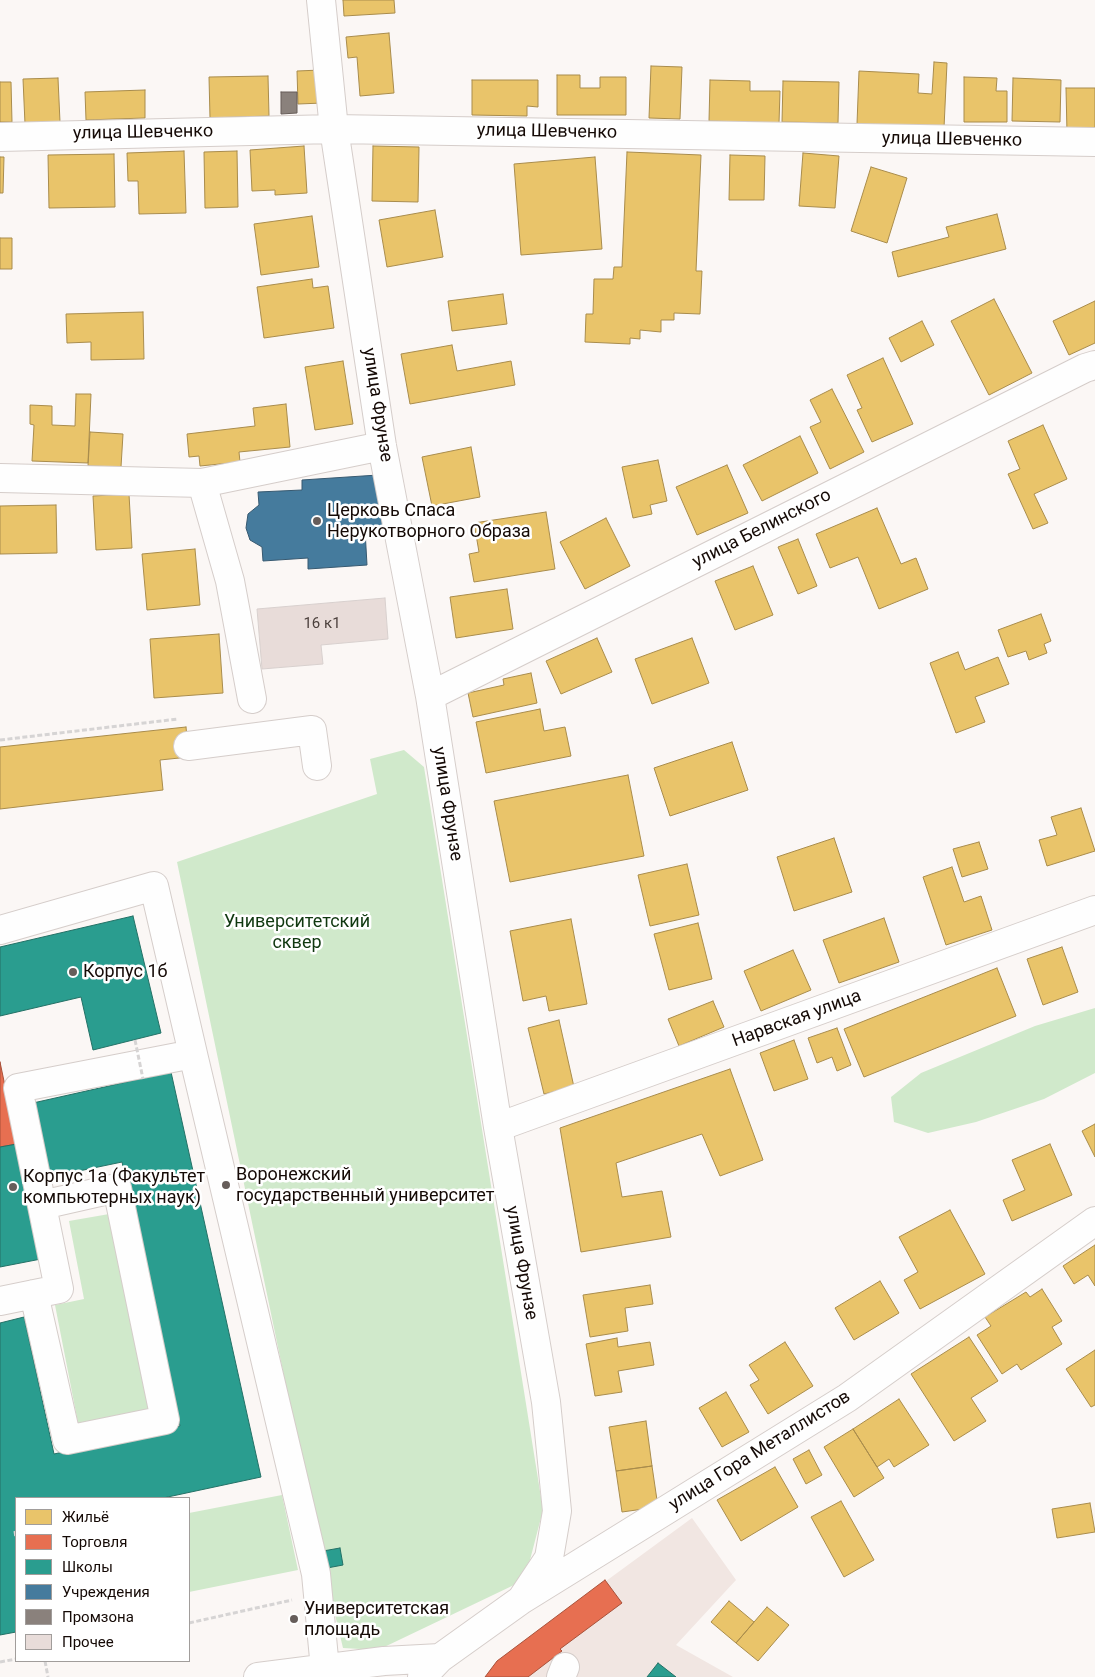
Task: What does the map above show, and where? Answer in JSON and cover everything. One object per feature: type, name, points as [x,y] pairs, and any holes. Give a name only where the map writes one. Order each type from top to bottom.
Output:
[{"type":"street","name":"улица Фрунзе","points":[[321,0],[334,128],[382,446],[430,696],[498,1127],[546,1402],[557,1511],[549,1558],[521,1600]]},
{"type":"street","name":"улица Шевченко","points":[[0,137],[334,128],[1095,142]]},
{"type":"street","name":"улица Белинского","points":[[430,696],[1085,368],[1095,365]]},
{"type":"street","points":[[0,478],[202,483],[382,446]]},
{"type":"street","points":[[202,483],[230,581],[252,699]]},
{"type":"street","points":[[188,746],[312,730],[317,766]]},
{"type":"street","points":[[0,930],[154,886],[316,1574],[325,1673]]},
{"type":"street","name":"Нарвская улица","points":[[498,1127],[1095,910]]},
{"type":"street","points":[[0,1301],[59,1288],[18,1088],[193,1054]]},
{"type":"street","points":[[34,1294],[66,1440],[165,1420],[117,1188],[42,1205]]},
{"type":"street","name":"улица Гора Металлистов","points":[[433,1671],[521,1600],[847,1398],[1095,1220]]},
{"type":"street","points":[[241,1677],[325,1673],[384,1661],[433,1671]]},
{"type":"path","points":[[0,740],[175,719]]},
{"type":"path","points":[[135,1040],[142,1079]]},
{"type":"path","points":[[190,1623],[300,1598]]},
{"type":"path","points":[[0,1662],[15,1659]]},
{"type":"path","points":[[45,1662],[48,1677]]},
{"type":"shaded area","points":[[692,1518],[736,1580],[676,1645],[733,1677],[485,1677],[497,1661]]},
{"type":"green space","name":"Университетский сквер","points":[[404,750],[424,767],[543,1510],[530,1560],[514,1585],[378,1650],[343,1648],[325,1573],[177,862],[377,794],[370,759]]},
{"type":"green space","points":[[1095,1008],[1095,1073],[1044,1099],[976,1122],[928,1133],[894,1122],[891,1097],[921,1073],[1035,1026]]},
{"type":"green space","points":[[115,1213],[153,1414],[79,1428],[55,1305],[84,1299],[69,1221]]},
{"type":"green space","points":[[282,1495],[298,1570],[190,1592],[190,1513]]},
{"type":"building: Жильё","points":[[343,0],[394,0],[395,13],[344,16]]},
{"type":"building: Жильё","points":[[389,33],[394,93],[360,96],[357,57],[348,58],[346,37]]},
{"type":"building: Жильё","points":[[934,62],[947,63],[944,128],[857,124],[859,71],[919,74],[918,93],[932,94]]},
{"type":"building: Жильё","points":[[651,66],[682,67],[680,119],[649,118]]},
{"type":"building: Жильё","points":[[321,70],[323,103],[298,104],[297,71]]},
{"type":"building: Жильё","points":[[557,75],[580,75],[580,88],[600,88],[600,77],[626,77],[626,115],[557,115]]},
{"type":"building: Жильё","points":[[268,76],[269,116],[210,118],[209,77]]},
{"type":"building: Жильё","points":[[964,77],[997,78],[996,91],[1007,91],[1007,122],[964,122]]},
{"type":"building: Жильё","points":[[58,78],[60,122],[25,124],[23,79]]},
{"type":"building: Жильё","points":[[1013,78],[1061,80],[1060,122],[1012,121]]},
{"type":"building: Жильё","points":[[472,80],[538,80],[538,107],[527,106],[527,116],[472,115]]},
{"type":"building: Жильё","points":[[710,80],[750,81],[750,91],[780,91],[779,123],[709,121]]},
{"type":"building: Жильё","points":[[783,81],[839,82],[838,123],[782,122]]},
{"type":"building: Жильё","points":[[0,82],[11,82],[12,122],[0,122]]},
{"type":"building: Жильё","points":[[1066,88],[1095,88],[1095,133],[1067,133]]},
{"type":"building: Жильё","points":[[145,90],[145,118],[86,120],[85,92]]},
{"type":"building: Жильё","points":[[304,146],[307,193],[275,195],[275,190],[252,191],[250,150]]},
{"type":"building: Жильё","points":[[373,146],[419,147],[418,202],[372,201]]},
{"type":"building: Жильё","points":[[184,151],[186,213],[139,214],[138,181],[128,181],[127,153]]},
{"type":"building: Жильё","points":[[237,151],[238,207],[205,208],[204,152]]},
{"type":"building: Жильё","points":[[627,152],[701,155],[696,271],[702,271],[700,314],[674,313],[674,320],[661,320],[661,332],[640,330],[640,339],[630,338],[630,344],[585,342],[586,314],[593,314],[594,279],[613,279],[614,267],[622,267]]},
{"type":"building: Жильё","points":[[803,153],[839,156],[835,208],[799,206]]},
{"type":"building: Жильё","points":[[114,154],[115,207],[49,208],[48,155]]},
{"type":"building: Жильё","points":[[730,155],[765,156],[764,200],[729,200]]},
{"type":"building: Жильё","points":[[0,157],[4,157],[3,193],[0,193]]},
{"type":"building: Жильё","points":[[595,157],[602,249],[521,255],[514,164]]},
{"type":"building: Жильё","points":[[871,167],[907,178],[887,243],[851,231]]},
{"type":"building: Жильё","points":[[435,210],[443,257],[387,267],[379,220]]},
{"type":"building: Жильё","points":[[997,214],[1006,249],[898,277],[892,252],[949,237],[946,227]]},
{"type":"building: Жильё","points":[[312,216],[319,267],[261,275],[254,224]]},
{"type":"building: Жильё","points":[[0,238],[12,238],[12,269],[0,269]]},
{"type":"building: Жильё","points":[[312,279],[313,288],[328,286],[334,328],[264,338],[257,287]]},
{"type":"building: Жильё","points":[[503,294],[507,324],[452,331],[448,301]]},
{"type":"building: Жильё","points":[[994,299],[1032,373],[989,395],[951,321]]},
{"type":"building: Жильё","points":[[1095,301],[1095,343],[1069,355],[1053,321]]},
{"type":"building: Жильё","points":[[143,312],[144,359],[91,360],[91,342],[67,343],[66,314]]},
{"type":"building: Жильё","points":[[922,321],[934,345],[901,362],[889,338]]},
{"type":"building: Жильё","points":[[452,345],[457,371],[511,361],[515,385],[410,404],[401,354]]},
{"type":"building: Жильё","points":[[883,358],[913,424],[872,442],[857,410],[862,408],[847,375]]},
{"type":"building: Жильё","points":[[343,361],[353,424],[315,430],[305,367]]},
{"type":"building: Жильё","points":[[832,389],[864,452],[830,469],[810,427],[821,422],[810,400]]},
{"type":"building: Жильё","points":[[76,394],[91,394],[88,463],[32,461],[34,425],[30,424],[30,405],[52,406],[52,425],[75,426]]},
{"type":"building: Жильё","points":[[286,404],[290,447],[239,452],[240,462],[200,466],[199,456],[189,457],[187,434],[255,426],[253,408]]},
{"type":"building: Жильё","points":[[1043,425],[1067,479],[1034,494],[1048,523],[1033,529],[1008,474],[1020,469],[1008,441]]},
{"type":"building: Жильё","points":[[90,432],[123,434],[121,467],[88,466]]},
{"type":"building: Жильё","points":[[800,436],[818,473],[762,501],[743,465]]},
{"type":"building: Жильё","points":[[471,447],[480,497],[432,506],[422,457]]},
{"type":"building: Жильё","points":[[658,460],[667,501],[650,505],[652,514],[633,518],[622,467]]},
{"type":"building: Жильё","points":[[727,465],[748,513],[697,535],[676,487]]},
{"type":"building: Жильё","points":[[129,494],[132,548],[96,550],[93,496]]},
{"type":"building: Жильё","points":[[56,505],[57,553],[0,554],[0,506]]},
{"type":"building: Жильё","points":[[877,508],[901,564],[916,558],[928,589],[879,609],[858,557],[830,568],[816,534]]},
{"type":"building: Жильё","points":[[546,512],[555,569],[474,582],[469,554],[479,552],[474,523]]},
{"type":"building: Жильё","points":[[606,518],[630,566],[585,589],[560,542]]},
{"type":"building: Жильё","points":[[798,539],[817,586],[798,594],[778,547]]},
{"type":"building: Жильё","points":[[195,549],[200,605],[147,610],[142,554]]},
{"type":"building: Жильё","points":[[753,566],[773,615],[735,630],[715,581]]},
{"type":"building: Жильё","points":[[507,589],[513,629],[456,638],[450,597]]},
{"type":"building: Жильё","points":[[1041,614],[1051,641],[1044,644],[1047,653],[1029,660],[1026,651],[1008,657],[998,630]]},
{"type":"building: Жильё","points":[[219,634],[223,693],[154,698],[150,639]]},
{"type":"building: Жильё","points":[[597,638],[612,672],[561,694],[546,661]]},
{"type":"building: Жильё","points":[[692,638],[709,683],[652,704],[635,659]]},
{"type":"building: Жильё","points":[[958,652],[965,670],[998,657],[1009,684],[975,697],[985,722],[956,733],[930,663]]},
{"type":"building: Жильё","points":[[531,673],[537,703],[473,717],[468,693],[504,685],[503,679]]},
{"type":"building: Жильё","points":[[540,709],[544,731],[565,727],[571,756],[486,773],[476,722]]},
{"type":"building: Жильё","points":[[186,727],[189,757],[160,760],[163,790],[0,809],[0,747]]},
{"type":"building: Жильё","points":[[732,742],[748,790],[670,816],[654,768]]},
{"type":"building: Жильё","points":[[628,775],[644,856],[510,882],[494,801]]},
{"type":"building: Жильё","points":[[1081,808],[1095,851],[1047,866],[1039,840],[1057,835],[1051,817]]},
{"type":"building: Жильё","points":[[834,838],[852,892],[794,911],[777,857]]},
{"type":"building: Жильё","points":[[979,842],[988,869],[962,877],[953,849]]},
{"type":"building: Жильё","points":[[687,864],[699,915],[650,926],[638,875]]},
{"type":"building: Жильё","points":[[952,867],[964,902],[981,896],[992,930],[946,945],[923,877]]},
{"type":"building: Жильё","points":[[884,918],[899,962],[839,983],[823,940]]},
{"type":"building: Жильё","points":[[571,919],[587,1004],[549,1011],[546,996],[523,1001],[510,931]]},
{"type":"building: Жильё","points":[[698,923],[712,979],[669,990],[654,934]]},
{"type":"building: Жильё","points":[[1062,947],[1078,992],[1043,1005],[1027,959]]},
{"type":"building: Жильё","points":[[793,950],[811,990],[761,1011],[744,971]]},
{"type":"building: Жильё","points":[[997,968],[1016,1016],[864,1077],[844,1029]]},
{"type":"building: Жильё","points":[[713,1001],[724,1027],[679,1046],[668,1019]]},
{"type":"building: Жильё","points":[[559,1020],[574,1087],[544,1094],[528,1028]]},
{"type":"building: Жильё","points":[[837,1028],[851,1065],[837,1071],[832,1057],[817,1063],[808,1038]]},
{"type":"building: Жильё","points":[[794,1040],[808,1079],[774,1091],[760,1053]]},
{"type":"building: Жильё","points":[[730,1069],[763,1160],[720,1176],[702,1134],[616,1163],[622,1197],[662,1191],[671,1237],[581,1252],[560,1128]]},
{"type":"building: Жильё","points":[[1095,1124],[1095,1157],[1082,1131]]},
{"type":"building: Жильё","points":[[1050,1144],[1072,1195],[1012,1221],[1003,1200],[1025,1190],[1012,1160]]},
{"type":"building: Жильё","points":[[950,1210],[985,1274],[920,1309],[904,1280],[918,1272],[899,1237]]},
{"type":"building: Жильё","points":[[1095,1245],[1095,1286],[1088,1275],[1074,1284],[1063,1266]]},
{"type":"building: Жильё","points":[[880,1281],[899,1313],[854,1340],[835,1308]]},
{"type":"building: Жильё","points":[[650,1285],[653,1304],[625,1308],[628,1331],[590,1337],[583,1295]]},
{"type":"building: Жильё","points":[[1042,1289],[1062,1321],[1052,1327],[1062,1344],[1021,1370],[1017,1364],[1002,1374],[977,1335],[991,1326],[985,1317],[1026,1292],[1030,1297]]},
{"type":"building: Жильё","points":[[969,1337],[998,1381],[971,1398],[986,1421],[954,1441],[911,1374]]},
{"type":"building: Жильё","points":[[617,1338],[618,1347],[650,1342],[654,1365],[618,1371],[622,1392],[595,1396],[586,1344]]},
{"type":"building: Жильё","points":[[785,1342],[813,1386],[768,1414],[750,1385],[759,1380],[749,1365]]},
{"type":"building: Жильё","points":[[1095,1350],[1095,1405],[1091,1407],[1066,1369]]},
{"type":"building: Жильё","points":[[726,1392],[749,1432],[722,1447],[699,1408]]},
{"type":"building: Жильё","points":[[899,1399],[929,1445],[894,1467],[889,1459],[877,1467],[853,1429]]},
{"type":"building: Жильё","points":[[646,1421],[652,1466],[616,1471],[609,1427]]},
{"type":"building: Жильё","points":[[853,1429],[884,1478],[854,1497],[824,1447]]},
{"type":"building: Жильё","points":[[809,1450],[822,1475],[806,1484],[793,1459]]},
{"type":"building: Жильё","points":[[652,1466],[658,1507],[622,1512],[616,1471]]},
{"type":"building: Жильё","points":[[775,1467],[798,1507],[741,1541],[717,1500]]},
{"type":"building: Жильё","points":[[841,1501],[874,1560],[844,1577],[811,1517]]},
{"type":"building: Жильё","points":[[1090,1503],[1095,1532],[1057,1538],[1052,1509]]},
{"type":"building: Жильё","points":[[729,1601],[754,1622],[736,1643],[711,1622]]},
{"type":"building: Жильё","points":[[767,1607],[789,1625],[758,1661],[736,1643]]},
{"type":"building: Торговля","points":[[0,1062],[17,1144],[0,1147]]},
{"type":"building: Торговля","points":[[605,1580],[622,1603],[560,1649],[562,1651],[528,1677],[485,1677],[497,1661]]},
{"type":"building: Школы","name":"Корпус 1б","points":[[133,916],[161,1033],[93,1050],[81,997],[0,1016],[0,947]]},
{"type":"building: Школы","points":[[171,1072],[261,1477],[168,1497],[15,1497],[15,1632],[0,1635],[0,1323],[24,1317],[54,1454],[180,1426],[122,1162],[50,1177],[33,1103]]},
{"type":"building: Школы","name":"Корпус 1а (Факультет компьютерных наук)","points":[[17,1144],[41,1259],[0,1267],[0,1147]]},
{"type":"building: Школы","points":[[340,1548],[343,1565],[327,1568],[323,1551]]},
{"type":"building: Школы","points":[[658,1663],[676,1677],[647,1677]]},
{"type":"building: Учреждения","name":"Церковь Спаса Нерукотворного Образа","points":[[378,475],[388,528],[365,530],[367,565],[308,569],[308,558],[263,561],[262,547],[250,540],[246,528],[248,514],[259,505],[258,492],[302,490],[302,480]]},
{"type":"building: Промзона","points":[[281,92],[297,92],[297,113],[281,114]]},
{"type":"building: Прочее","points":[[385,598],[388,639],[321,645],[323,664],[262,669],[257,609]]},
{"type":"place","name":"Церковь Спаса Нерукотворного Образа","points":[[317,521]]},
{"type":"place","name":"Корпус 1б","points":[[73,972]]},
{"type":"place","name":"Воронежский государственный университет","points":[[226,1185]]},
{"type":"place","name":"Корпус 1а (Факультет компьютерных наук)","points":[[13,1187]]},
{"type":"place","name":"Университетская площадь","points":[[294,1619]]}]
